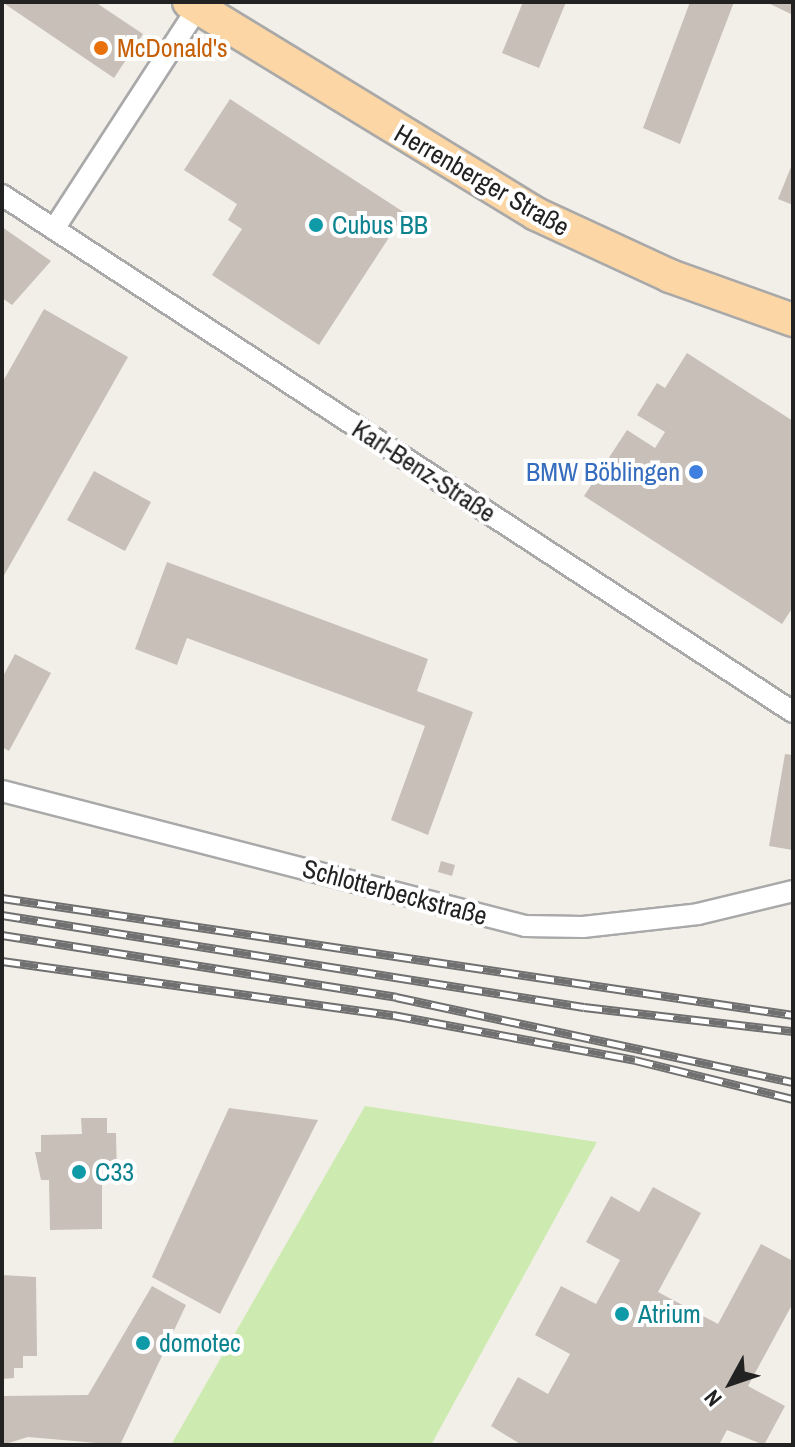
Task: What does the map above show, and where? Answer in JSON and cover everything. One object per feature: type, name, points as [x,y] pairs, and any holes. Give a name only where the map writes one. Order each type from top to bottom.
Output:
[{"type":"main road","name":"Herrenberger Straße","points":[[190,13],[547,219],[670,276],[793,320]]},
{"type":"street","points":[[54,229],[190,13]]},
{"type":"street","name":"Karl-Benz-Straße","points":[[2,195],[793,712]]},
{"type":"street","name":"Schlotterbeckstraße","points":[[2,791],[525,926],[583,927],[698,914],[793,891]]},
{"type":"green space","points":[[365,1106],[597,1142],[431,1445],[171,1445]]},
{"type":"building","name":"McDonald's","points":[[2,2],[95,2],[143,34],[114,78]]},
{"type":"building","points":[[523,2],[566,2],[539,68],[502,53]]},
{"type":"building","points":[[690,2],[734,2],[680,144],[643,128]]},
{"type":"building","points":[[766,2],[793,2],[793,15]]},
{"type":"building","name":"Cubus BB","points":[[230,99],[405,213],[319,345],[212,275],[242,229],[228,220],[237,204],[184,170]]},
{"type":"building","points":[[793,162],[793,205],[778,199]]},
{"type":"building","points":[[2,227],[51,261],[12,305],[2,298]]},
{"type":"building","points":[[44,309],[128,357],[2,579],[2,383]]},
{"type":"building","name":"BMW Böblingen","points":[[687,353],[793,421],[793,607],[782,624],[584,496],[627,430],[655,448],[665,432],[637,415],[657,383],[665,388]]},
{"type":"building","points":[[94,471],[151,502],[125,551],[67,520]]},
{"type":"building","points":[[167,562],[428,659],[417,691],[473,712],[428,835],[391,820],[425,726],[187,638],[177,665],[135,649]]},
{"type":"building","points":[[15,654],[51,673],[9,751],[2,747],[2,678]]},
{"type":"building","points":[[785,754],[793,755],[793,850],[769,846]]},
{"type":"building","points":[[441,861],[455,865],[452,876],[438,872]]},
{"type":"building","points":[[229,1108],[318,1120],[220,1314],[152,1277]]},
{"type":"building","name":"C33","points":[[81,1118],[107,1118],[107,1133],[116,1133],[117,1179],[102,1179],[102,1229],[50,1230],[49,1180],[41,1180],[35,1152],[41,1152],[41,1135],[82,1134]]},
{"type":"building","name":"Atrium","points":[[653,1187],[701,1213],[658,1292],[718,1324],[761,1244],[793,1261],[793,1303],[748,1386],[785,1406],[764,1445],[727,1430],[719,1445],[522,1445],[491,1426],[518,1377],[548,1394],[570,1354],[535,1335],[561,1286],[596,1304],[620,1260],[586,1242],[611,1196],[639,1212]]},
{"type":"building","points":[[2,1275],[36,1277],[37,1356],[23,1356],[23,1368],[14,1368],[14,1378],[2,1379]]},
{"type":"building","name":"domotec","points":[[152,1286],[186,1305],[120,1445],[28,1437],[2,1445],[2,1396],[88,1395]]},
{"type":"railway","points":[[2,898],[793,1015]]},
{"type":"railway","points":[[2,915],[584,1007],[793,1031]]},
{"type":"railway","points":[[2,935],[396,997],[793,1082]]},
{"type":"railway","points":[[2,961],[393,1015],[635,1060],[793,1099]]},
{"type":"place","name":"McDonald's","points":[[101,48]]},
{"type":"place","name":"Cubus BB","points":[[316,225]]},
{"type":"place","name":"BMW Böblingen","points":[[696,472]]},
{"type":"place","name":"C33","points":[[79,1172]]},
{"type":"place","name":"Atrium","points":[[622,1314]]},
{"type":"place","name":"domotec","points":[[143,1343]]}]
